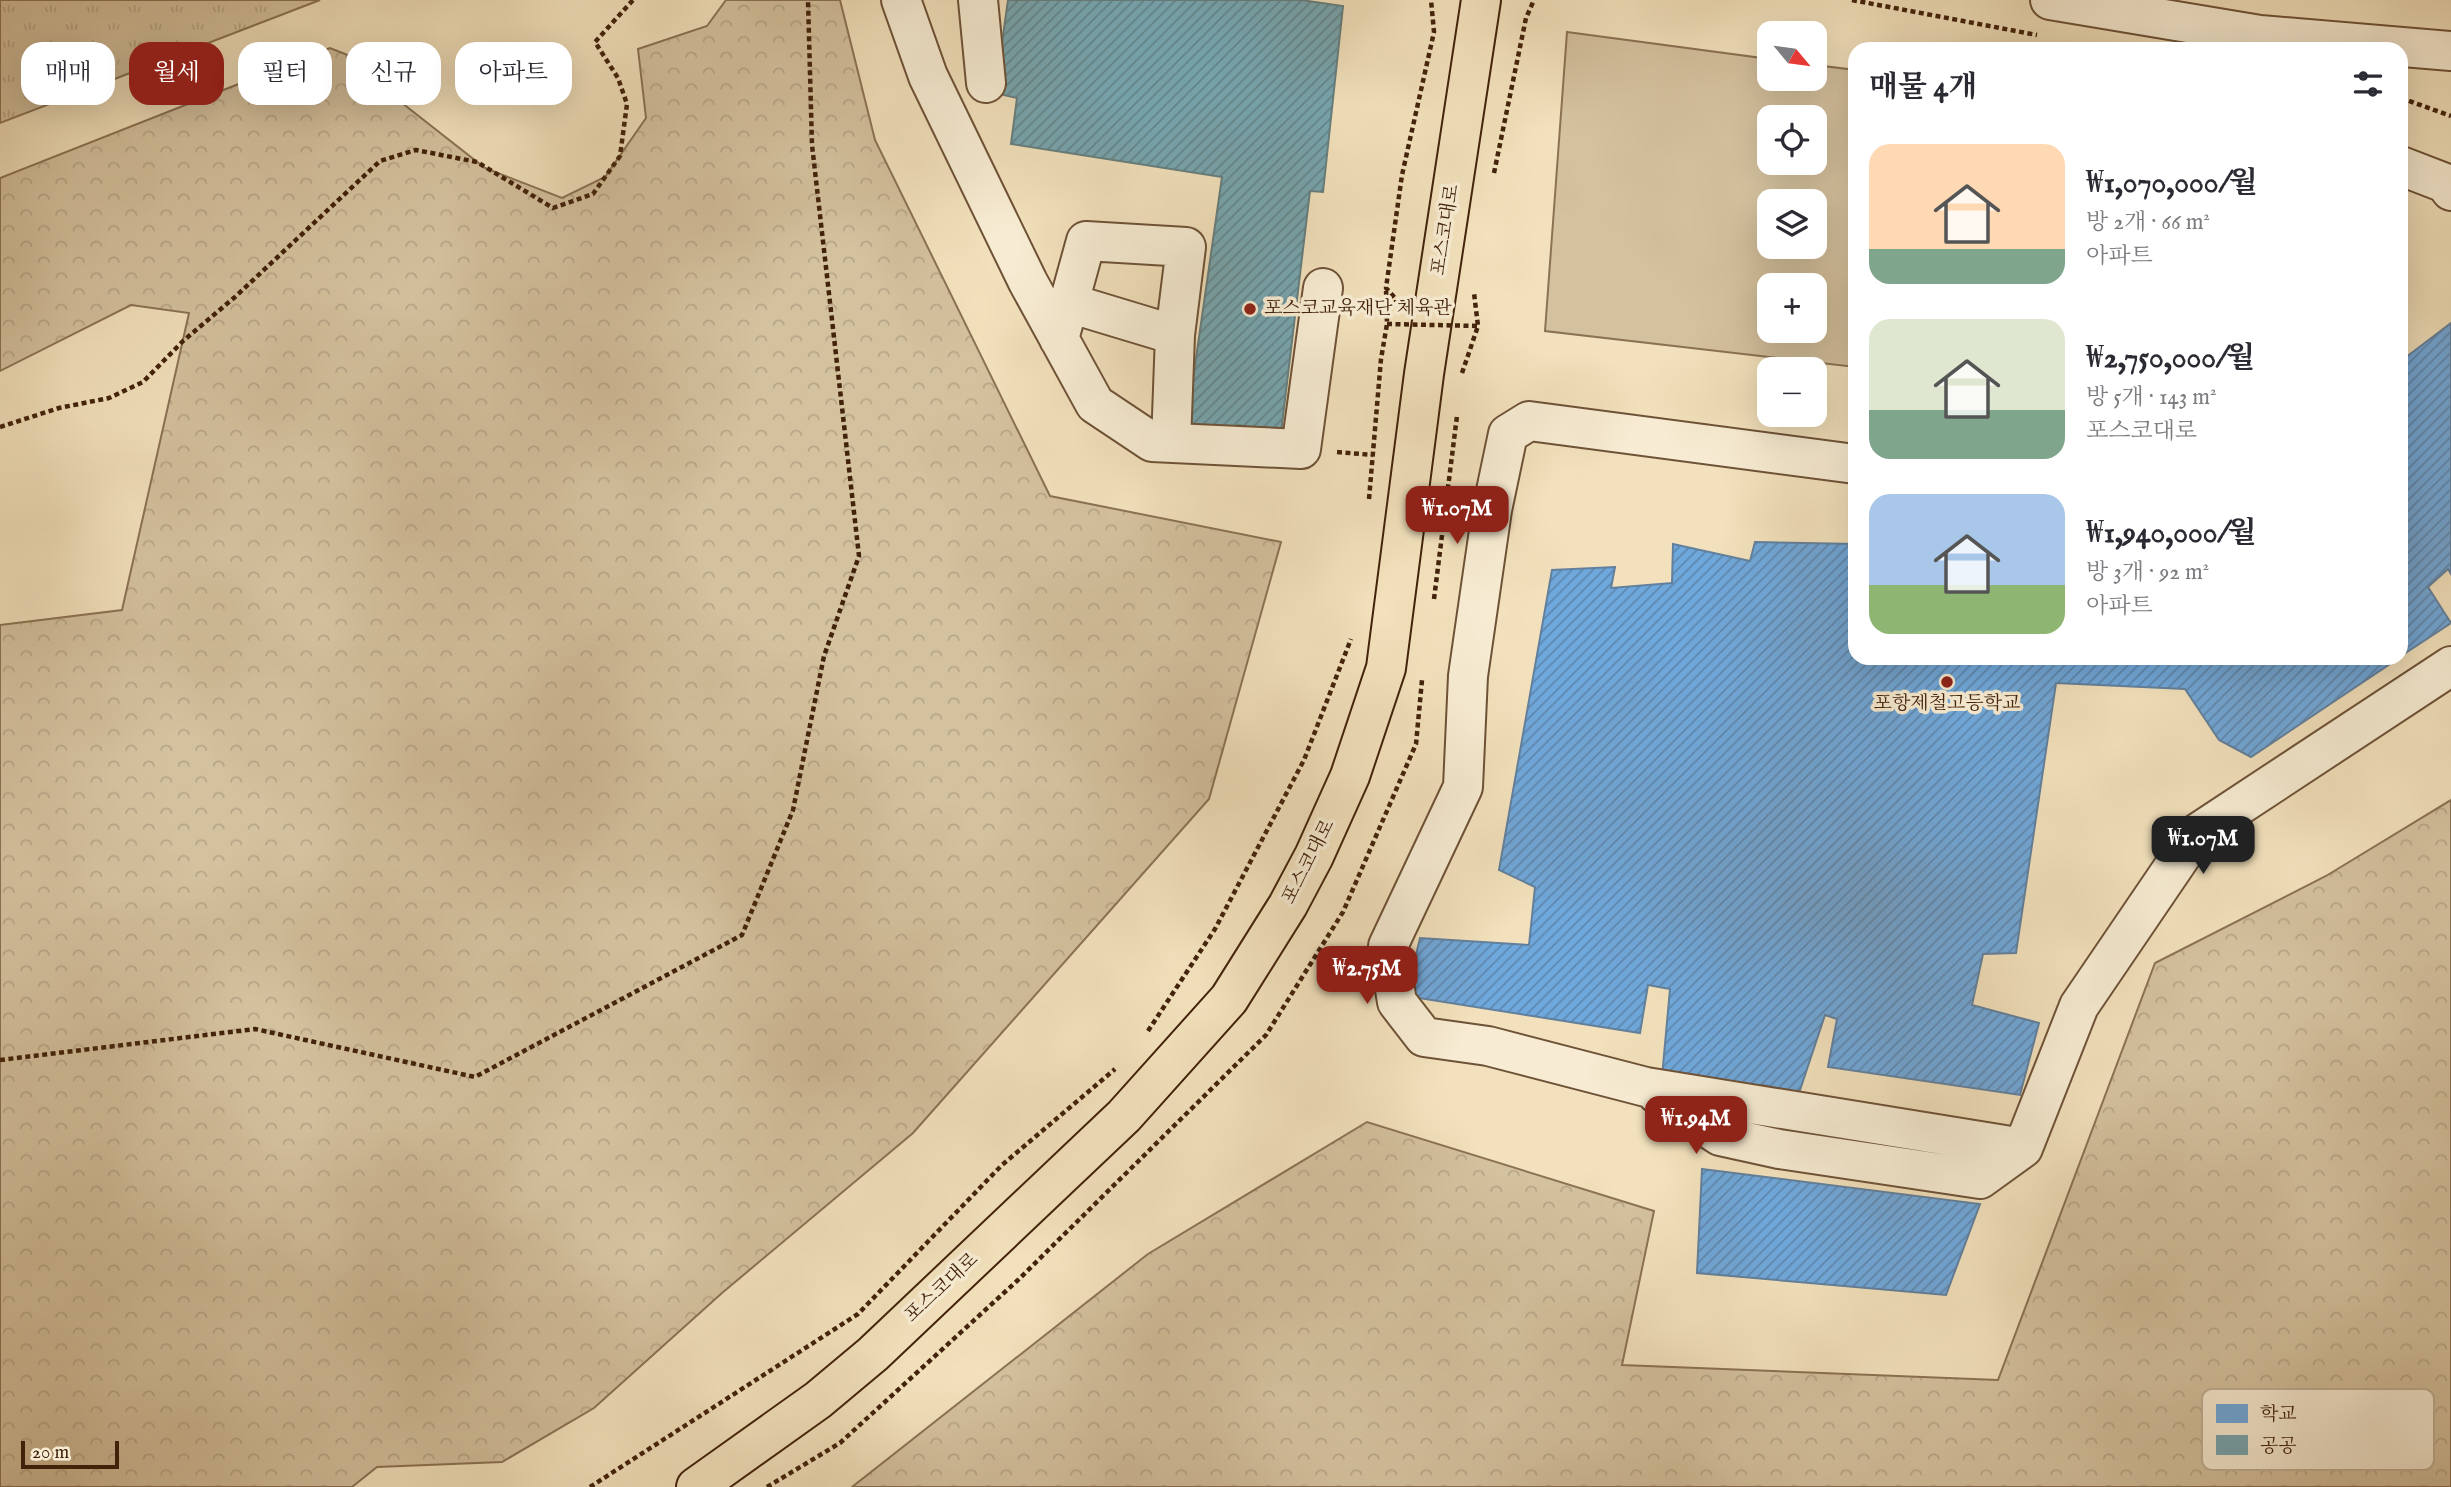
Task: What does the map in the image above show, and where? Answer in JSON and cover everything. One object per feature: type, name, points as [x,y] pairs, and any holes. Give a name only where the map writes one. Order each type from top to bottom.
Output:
[{"type":"main road","name":"포스코대로","points":[[696,1487],[818,1400],[873,1354],[1124,1116],[1229,999],[1288,905],[1314,856],[1350,776],[1386,668],[1424,374],[1480,0]]},
{"type":"street","points":[[901,0],[929,76],[1064,321],[1095,404],[1152,442],[1301,449],[1323,288]]},
{"type":"street","points":[[978,0],[986,83]]},
{"type":"street","points":[[2049,18],[2260,35],[2305,42]]},
{"type":"street","points":[[2408,49],[2451,51]]},
{"type":"street","points":[[2408,169],[2445,183],[2451,191]]},
{"type":"street","points":[[1064,321],[1086,241],[1186,247],[1175,335],[1171,443]]},
{"type":"street","points":[[1064,321],[1175,335]]},
{"type":"street","points":[[1848,463],[1530,421],[1508,434],[1492,510],[1468,676],[1463,787],[1388,946],[1397,1002],[1424,1037],[1488,1046],[1646,1087],[2023,1148],[2079,1006],[2196,834],[2451,666]]},
{"type":"path","points":[[0,427],[59,408],[109,398],[143,383],[183,341],[235,297],[380,161],[416,150],[477,162],[553,208],[593,194],[620,156],[627,104],[618,78],[595,43],[633,0]]},
{"type":"path","points":[[0,1060],[255,1029],[475,1077],[742,935],[793,810],[824,656],[859,556],[812,145],[808,0]]},
{"type":"path","points":[[1373,455],[1381,359],[1387,324],[1386,288],[1402,175],[1434,32],[1430,0]]},
{"type":"path","points":[[1492,183],[1526,18],[1534,0]]},
{"type":"path","points":[[1852,0],[2049,18]]},
{"type":"path","points":[[2408,101],[2451,116]]},
{"type":"path","points":[[1462,374],[1478,326],[1472,287],[1468,312]]},
{"type":"path","points":[[1386,288],[1396,299],[1396,334]]},
{"type":"path","points":[[1387,324],[1478,326]]},
{"type":"path","points":[[1461,383],[1467,324]]},
{"type":"path","points":[[1381,359],[1388,352]]},
{"type":"path","points":[[1449,495],[1459,405]]},
{"type":"path","points":[[1142,1041],[1215,929],[1304,760],[1353,636]]},
{"type":"path","points":[[590,1487],[858,1314],[1002,1165],[1125,1061]]},
{"type":"green space","points":[[0,0],[320,0],[211,42],[129,42],[129,73],[115,79],[115,42],[21,42],[21,105],[47,105],[0,123]]},
{"type":"green space","points":[[726,0],[840,0],[875,140],[1050,496],[1281,542],[1209,799],[913,1133],[722,1293],[594,1408],[502,1462],[377,1467],[352,1487],[0,1487],[0,625],[122,610],[189,313],[131,305],[0,371],[0,178],[185,105],[224,105],[224,90],[238,84],[238,105],[332,105],[332,49],[346,54],[346,105],[405,105],[485,168],[562,198],[605,177],[646,118],[638,49],[707,26]]},
{"type":"green space","points":[[1567,32],[1757,57],[1757,91],[1827,91],[1827,66],[1848,69],[1848,366],[1827,364],[1827,357],[1769,357],[1545,331]]},
{"type":"green space","points":[[2451,800],[2451,1487],[852,1487],[1148,1254],[1367,1122],[1654,1211],[1622,1365],[1998,1380],[2155,963],[2326,876]]},
{"type":"building: 학교","points":[[2451,323],[2451,574],[2448,569],[2428,587],[2451,623],[2408,651],[2408,356]]},
{"type":"building: 학교","name":"포항제철고등학교","points":[[1755,542],[1848,544],[1848,665],[2389,665],[2251,757],[2219,740],[2185,689],[2056,683],[2016,953],[1983,954],[1972,1005],[2039,1023],[2020,1095],[1828,1067],[1837,1019],[1825,1015],[1799,1093],[1763,1085],[1758,1093],[1662,1077],[1670,989],[1648,985],[1640,1033],[1406,996],[1420,938],[1529,945],[1535,887],[1499,870],[1552,570],[1615,567],[1611,588],[1672,583],[1673,544],[1750,561]]},
{"type":"building: 학교","points":[[1702,1169],[1980,1204],[1946,1295],[1697,1273]]},
{"type":"building: 공공","name":"포스코교육재단 체육관","points":[[1008,0],[1301,0],[1343,6],[1323,192],[1310,191],[1281,433],[1238,425],[1235,437],[1186,428],[1222,177],[1011,144],[1017,98],[995,93]]},
{"type":"place","name":"포스코교육재단 체육관","points":[[1250,309]]},
{"type":"place","name":"포항제철고등학교","points":[[1947,682]]}]
